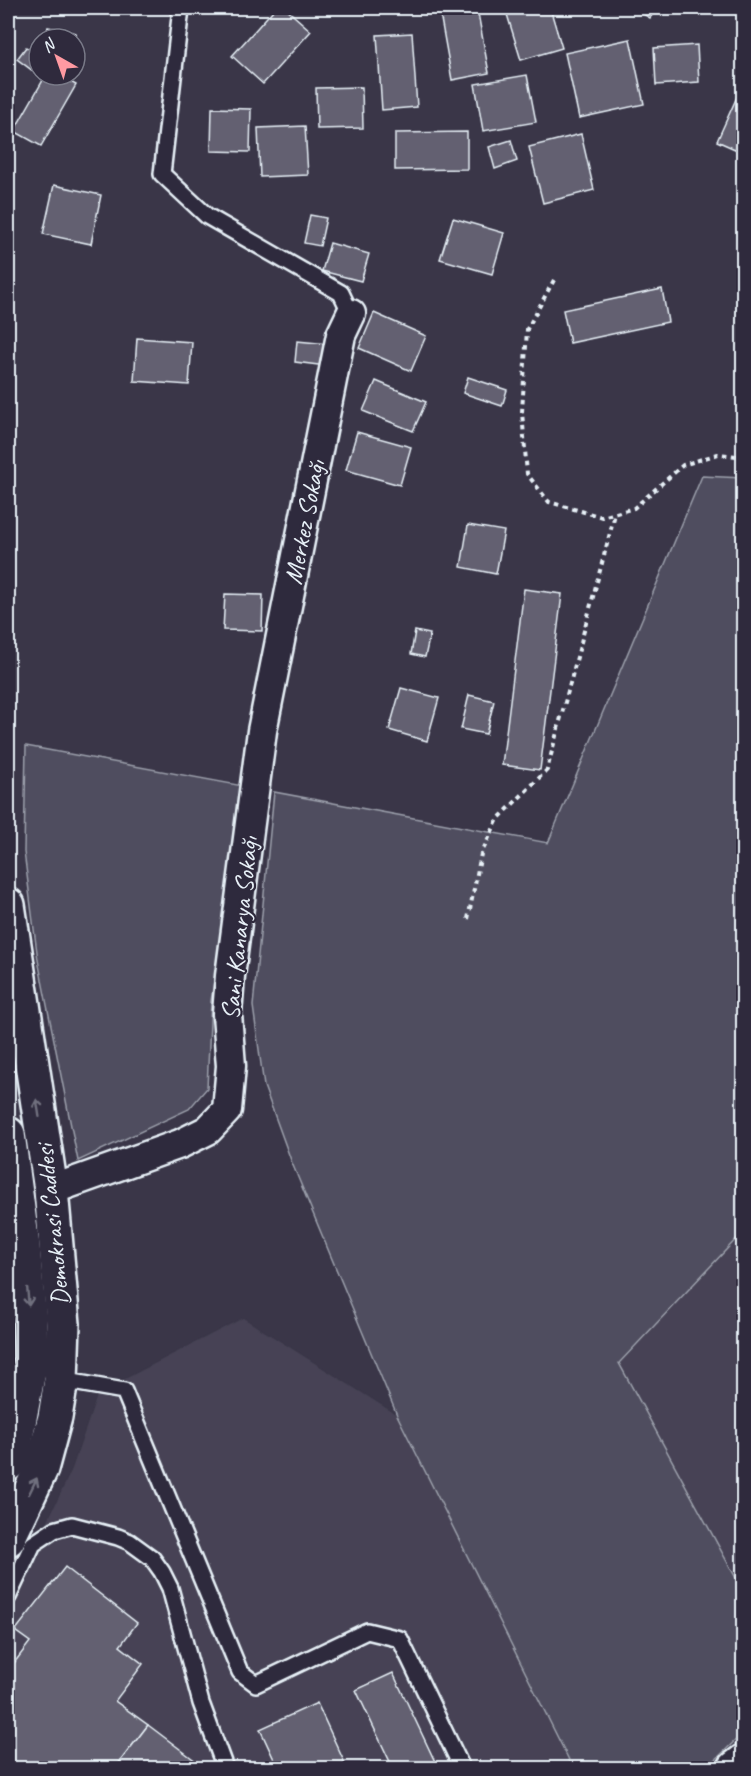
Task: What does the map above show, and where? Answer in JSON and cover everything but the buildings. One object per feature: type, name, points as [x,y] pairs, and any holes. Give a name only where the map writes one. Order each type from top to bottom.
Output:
[{"type":"main road","name":"Demokrasi Caddesi","points":[[8,905],[51,1190],[63,1324],[61,1380],[55,1417],[41,1468],[8,1539]]},
{"type":"main road","name":"Demokrasi Caddesi","points":[[8,1134],[15,1247],[30,1320],[31,1361],[13,1453],[8,1464]]},
{"type":"main road","points":[[735,1768],[744,1761]]},
{"type":"street","name":"Merkez Sokağı","points":[[262,731],[341,335],[351,314]]},
{"type":"street","name":"Sani Kanarya Sokağı","points":[[51,1190],[180,1144],[208,1130],[227,1110],[231,1066],[227,1014],[230,976],[262,731]]},
{"type":"lane","points":[[181,8],[162,174],[207,216],[341,293],[351,314]]},
{"type":"lane","points":[[61,1380],[124,1391],[240,1672],[256,1684],[367,1631],[400,1639],[462,1768]]},
{"type":"lane","points":[[8,1596],[33,1544],[43,1536],[62,1527],[72,1525],[118,1537],[142,1549],[162,1572],[170,1587],[201,1703],[225,1768]]},
{"type":"path","points":[[554,280],[527,329],[522,412],[527,474],[549,502],[602,517],[634,508],[683,465],[718,454],[744,457]]},
{"type":"path","points":[[468,919],[481,854],[498,819],[547,770],[616,513]]},
{"type":"shaded area","points":[[702,476],[743,478],[743,1232],[619,1363],[743,1591],[743,1733],[707,1768],[573,1768],[397,1415],[292,1163],[264,1086],[253,1006],[274,792],[548,843]]},
{"type":"shaded area","points":[[26,746],[243,786],[211,1001],[207,1088],[189,1109],[78,1161],[38,960],[24,852]]},
{"type":"shaded area","points":[[743,1232],[743,1591],[618,1363]]},
{"type":"shaded area","points":[[243,1318],[397,1415],[573,1768],[8,1768],[8,1606],[72,1469],[98,1393]]}]
